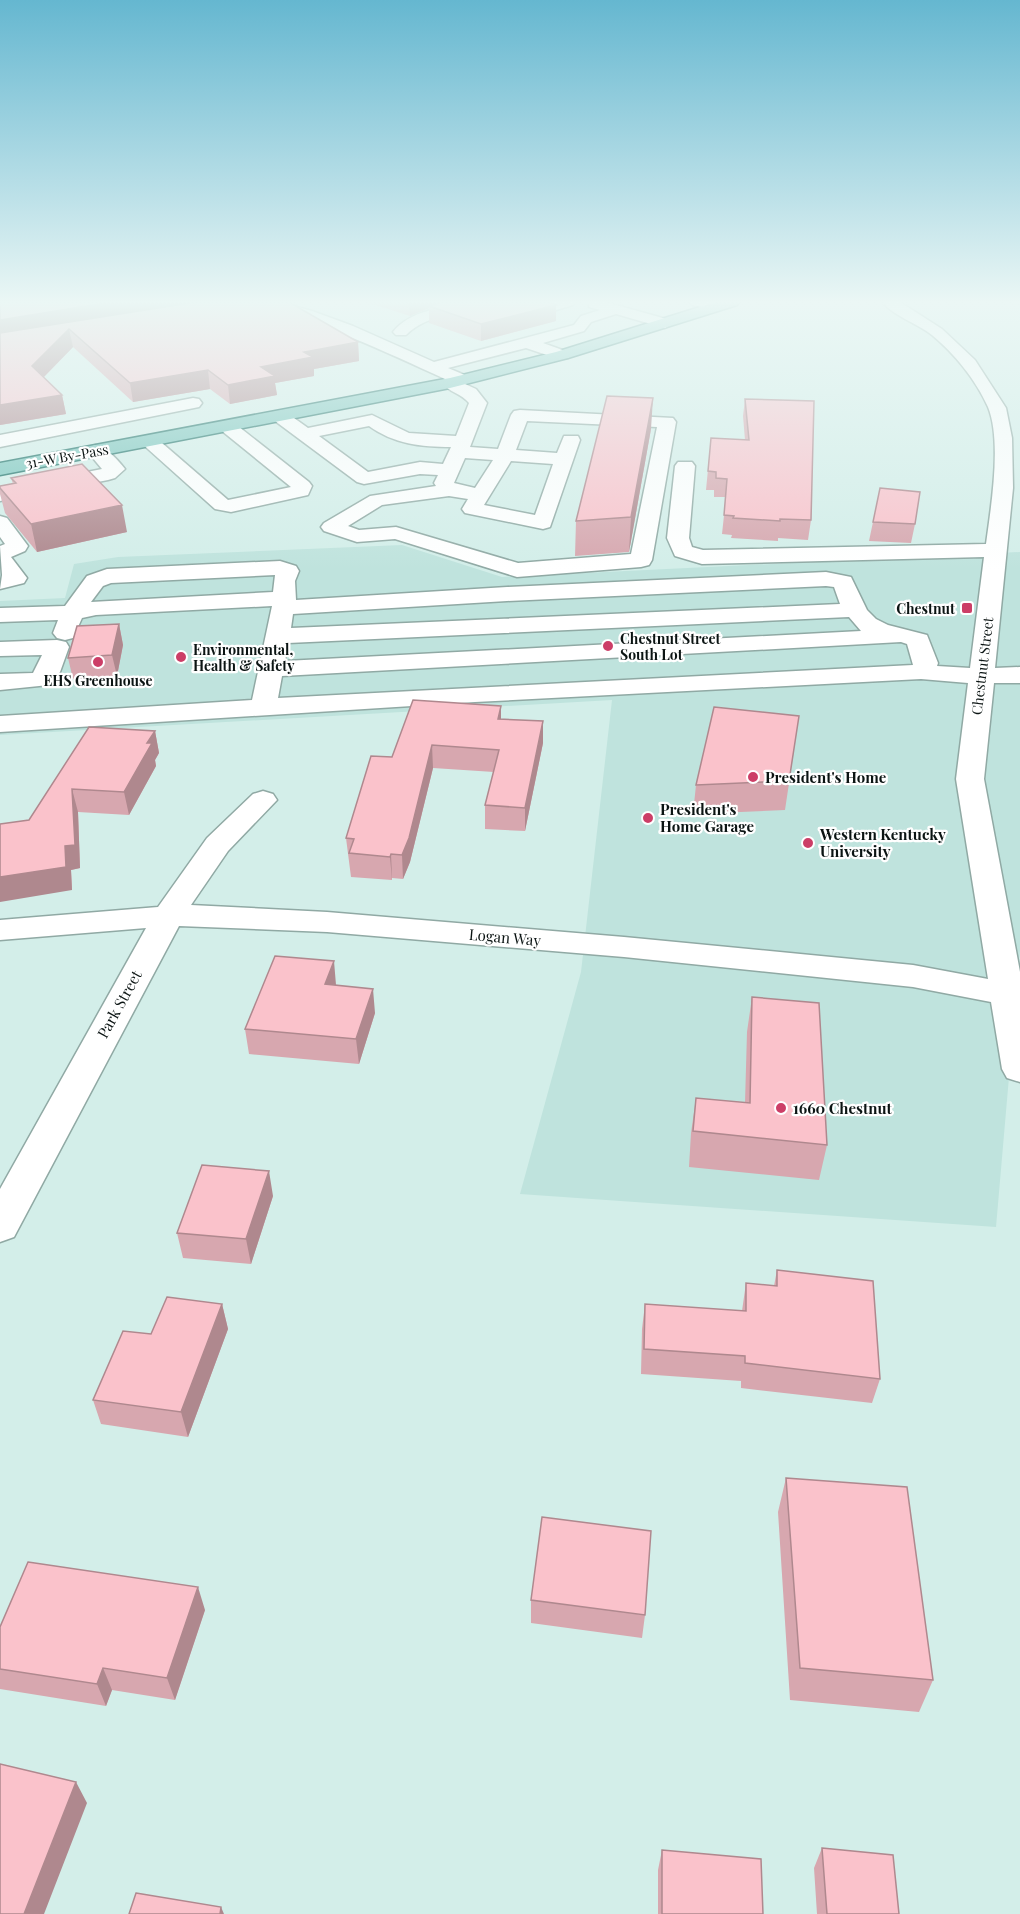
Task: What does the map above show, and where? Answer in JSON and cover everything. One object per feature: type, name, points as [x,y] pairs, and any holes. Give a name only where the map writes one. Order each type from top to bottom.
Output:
[{"type":"main road","name":"31-W By-Pass","points":[[7,467],[407,391]]},
{"type":"street","points":[[447,481],[478,403],[468,391]]},
{"type":"street","name":"Chestnut Street","points":[[986,391],[997,408],[1003,438],[1005,471],[996,550],[1002,579],[980,676],[970,779],[1020,1069]]},
{"type":"street","points":[[0,441],[193,403]]},
{"type":"street","points":[[347,404],[383,429],[411,442],[460,446],[505,455],[565,459]]},
{"type":"street","points":[[447,481],[377,500],[331,527],[357,536],[396,533],[517,570],[641,560],[667,422],[520,415],[505,455],[472,508],[543,523],[578,418]]},
{"type":"street","points":[[281,417],[364,478],[420,468],[481,495]]},
{"type":"street","points":[[305,434],[372,420]]},
{"type":"street","points":[[148,441],[222,505],[231,506],[301,491],[302,486],[228,427]]},
{"type":"street","points":[[411,442],[420,468]]},
{"type":"street","points":[[0,450],[7,467]]},
{"type":"street","points":[[0,495],[108,474],[115,469],[96,451]]},
{"type":"street","points":[[685,466],[678,538],[683,551],[702,557],[996,550]]},
{"type":"street","points":[[0,522],[17,546],[0,556],[16,578],[0,582]]},
{"type":"street","points":[[0,682],[40,680],[48,672],[72,613],[95,581],[107,576],[280,568],[288,571],[284,603],[263,707]]},
{"type":"street","points":[[0,615],[72,613],[96,608],[284,603],[825,579],[843,582],[853,610],[879,631],[909,636],[918,640],[926,663],[921,672]]},
{"type":"street","points":[[277,636],[853,610]]},
{"type":"street","points":[[269,669],[909,636]]},
{"type":"street","points":[[0,649],[57,647]]},
{"type":"street","points":[[0,724],[475,694],[921,672],[980,676],[1020,675]]},
{"type":"street","name":"Park Street","points":[[0,1226],[167,916],[211,852],[243,816],[263,800]]},
{"type":"street","name":"Logan Way","points":[[0,930],[167,916],[327,922],[635,948],[913,976],[1007,994]]},
{"type":"shaded area","name":"Western Kentucky University","points":[[402,545],[502,577],[1020,552],[1020,950],[996,1227],[520,1194],[581,972],[612,700],[0,735],[0,601],[65,598],[74,564],[118,557]]},
{"type":"building","points":[[0,391],[58,391],[62,395],[0,405]]},
{"type":"building","points":[[607,396],[653,398],[631,517],[576,521]]},
{"type":"building","points":[[745,399],[814,401],[811,520],[780,519],[780,521],[733,518],[734,516],[724,515],[727,479],[716,478],[716,472],[708,471],[711,438],[749,440]]},
{"type":"building","points":[[82,464],[122,505],[31,524],[0,488],[0,486],[16,483],[11,478]]},
{"type":"building","points":[[880,488],[920,492],[915,524],[873,522]]},
{"type":"building","points":[[119,624],[112,655],[68,658],[77,626]]},
{"type":"building","points":[[413,700],[501,706],[498,719],[543,721],[525,808],[485,805],[499,750],[432,745],[409,838],[402,855],[391,854],[390,857],[349,853],[354,839],[346,838],[371,756],[392,757]]},
{"type":"building","points":[[714,707],[799,716],[789,781],[696,785]]},
{"type":"building","points":[[89,727],[155,731],[147,743],[152,743],[124,792],[72,789],[75,845],[65,846],[66,867],[0,877],[0,824],[29,820]]},
{"type":"building","points":[[275,956],[334,961],[325,984],[373,989],[356,1039],[245,1029]]},
{"type":"building","points":[[752,997],[819,1003],[827,1145],[693,1131],[696,1098],[750,1103]]},
{"type":"building","points":[[202,1165],[269,1171],[246,1239],[177,1233]]},
{"type":"building","points":[[777,1270],[873,1281],[880,1379],[745,1363],[745,1356],[644,1349],[645,1304],[746,1311],[746,1283],[777,1286]]},
{"type":"building","points":[[167,1297],[222,1304],[181,1412],[93,1400],[123,1331],[151,1334]]},
{"type":"building","points":[[786,1478],[907,1487],[933,1680],[800,1668]]},
{"type":"building","points":[[542,1517],[651,1531],[645,1615],[531,1600]]},
{"type":"building","points":[[28,1562],[198,1587],[167,1678],[103,1668],[97,1684],[0,1669],[0,1627]]},
{"type":"building","points":[[0,1764],[76,1782],[24,1914],[0,1914]]},
{"type":"building","points":[[822,1848],[893,1855],[899,1914],[827,1914]]},
{"type":"building","points":[[662,1850],[761,1859],[763,1914],[662,1914]]},
{"type":"building","points":[[136,1893],[221,1907],[220,1914],[129,1914]]},
{"type":"place","name":"Chestnut","points":[[967,608]]},
{"type":"place","name":"Chestnut Street South Lot","points":[[608,646]]},
{"type":"place","name":"Environmental, Health & Safety","points":[[181,657]]},
{"type":"place","name":"EHS Greenhouse","points":[[98,662]]},
{"type":"place","name":"President's Home","points":[[753,777]]},
{"type":"place","name":"President's Home Garage","points":[[648,818]]},
{"type":"place","name":"Western Kentucky University","points":[[808,843]]},
{"type":"place","name":"1660 Chestnut","points":[[781,1108]]}]
